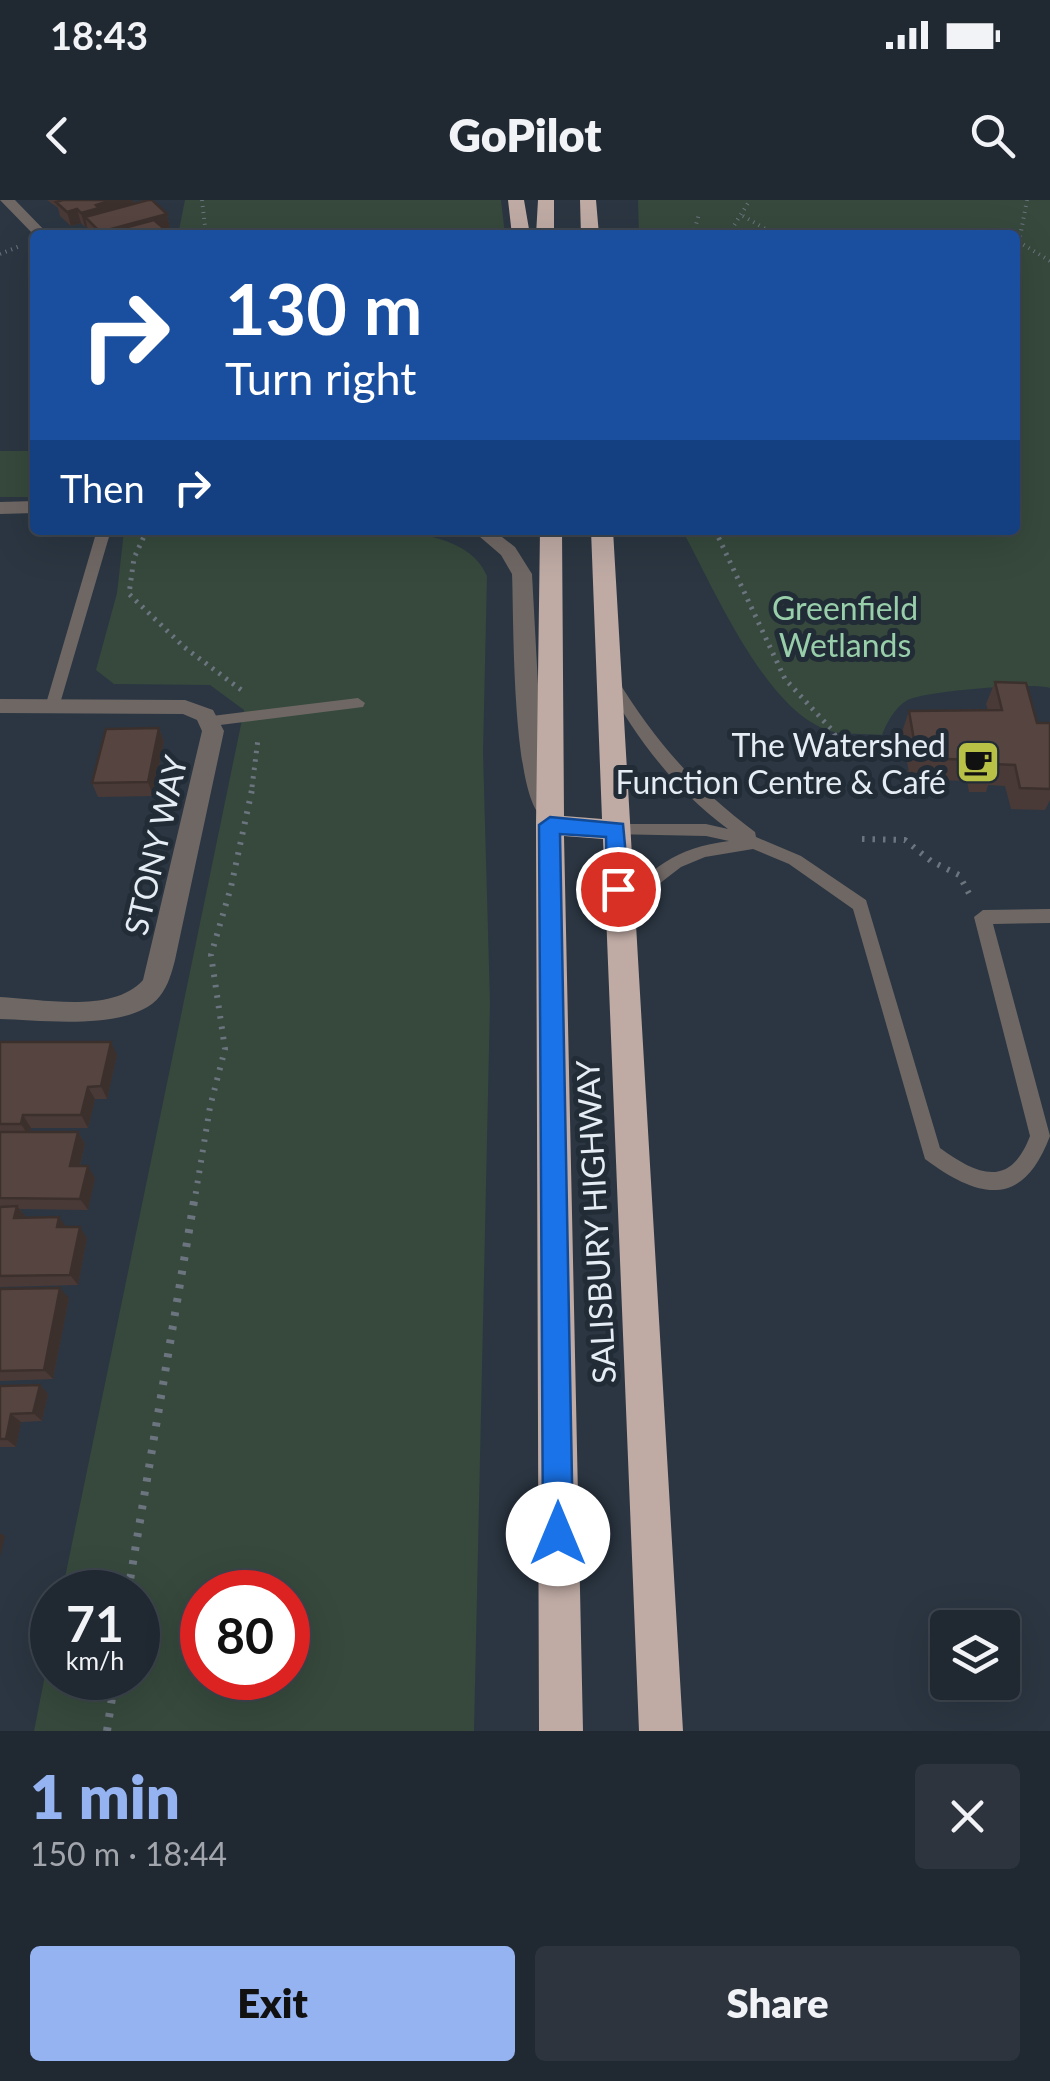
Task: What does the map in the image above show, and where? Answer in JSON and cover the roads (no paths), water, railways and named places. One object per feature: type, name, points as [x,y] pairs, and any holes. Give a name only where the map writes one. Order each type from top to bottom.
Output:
[{"type":"highway","points":[[516,200],[520,230]]},
{"type":"highway","points":[[545,230],[546,200]]},
{"type":"highway","points":[[590,203],[590,230]]},
{"type":"highway","name":"SALISBURY HIGHWAY","points":[[551,535],[550,825],[561,1731]]},
{"type":"highway","name":"SALISBURY HIGHWAY","points":[[602,535],[661,1731]]},
{"type":"highway","points":[[550,825],[616,830]]},
{"type":"street","points":[[7,200],[37,230]]},
{"type":"street","points":[[508,200],[511,230]]},
{"type":"street","points":[[0,508],[30,508]]},
{"type":"street","points":[[487,535],[508,551],[522,574],[531,758],[550,825]]},
{"type":"street","name":"STONY WAY","points":[[0,706],[185,707],[212,722],[211,747],[163,960],[151,990],[132,1003],[99,1009],[0,1008]]},
{"type":"lane","points":[[52,706],[102,535]]},
{"type":"lane","points":[[610,677],[660,760],[694,795],[761,845]]},
{"type":"lane","points":[[212,722],[358,703]]},
{"type":"lane","points":[[616,830],[706,830],[761,845],[795,860],[860,904],[932,1153],[956,1173],[987,1182],[1015,1178],[1034,1162],[1040,1136],[983,918],[1050,916]]},
{"type":"lane","points":[[620,918],[662,868],[680,857],[702,849],[761,845]]},
{"type":"place","name":"The Watershed Function Centre & Café","points":[[978,762]]},
{"type":"park label","name":"Greenfield Wetlands","points":[[845,626]]}]
